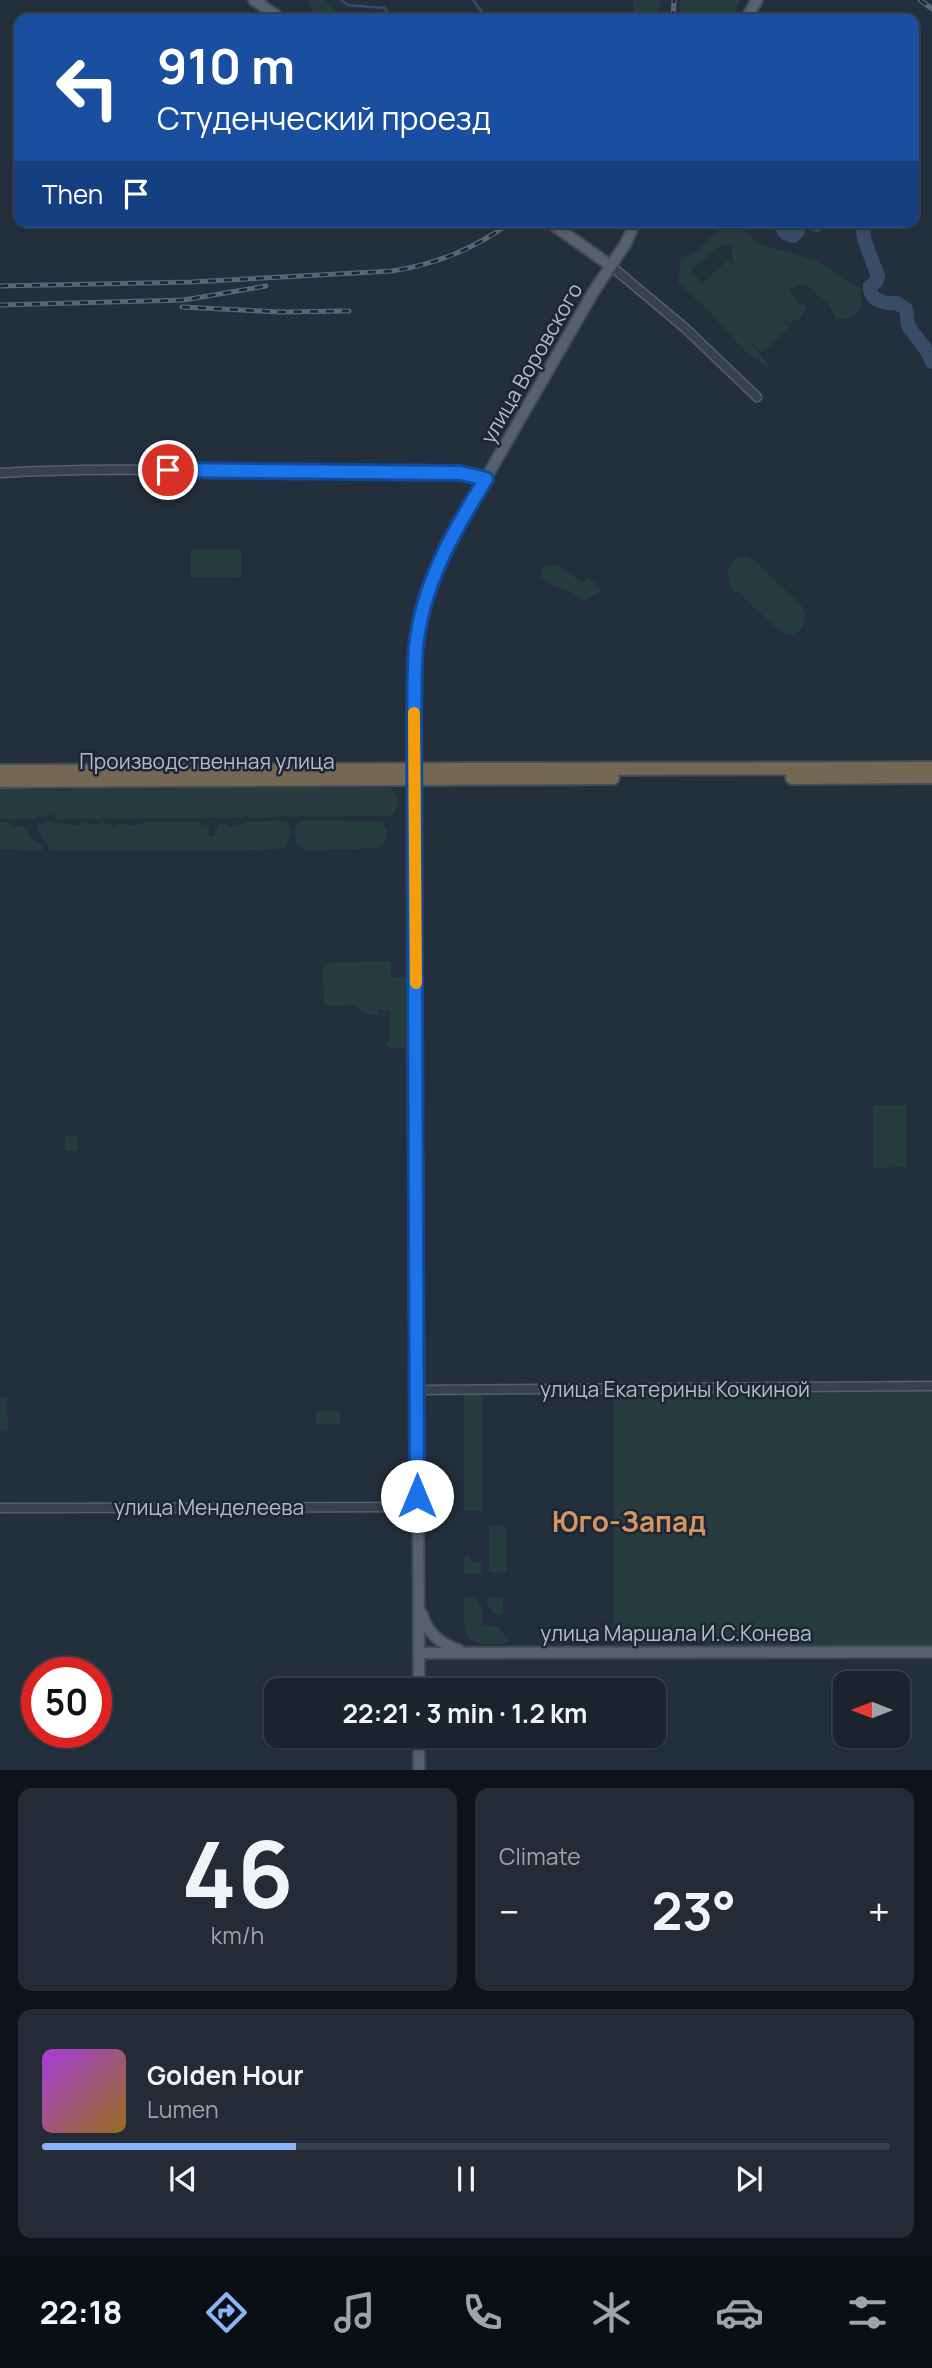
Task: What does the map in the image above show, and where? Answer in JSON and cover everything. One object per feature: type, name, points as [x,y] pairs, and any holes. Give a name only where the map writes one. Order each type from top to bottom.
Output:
[{"type":"highway","points":[[415,774],[932,768]]},
{"type":"highway","name":"Производственная улица","points":[[0,771],[415,774]]},
{"type":"highway","points":[[415,774],[932,777]]},
{"type":"highway","name":"Производственная улица","points":[[0,781],[415,774]]},
{"type":"main road","points":[[254,0],[274,14]]},
{"type":"main road","points":[[557,228],[611,266]]},
{"type":"main road","name":"улица Воровского","points":[[419,1678],[415,677],[419,623],[437,567],[632,228]]},
{"type":"main road","points":[[419,1599],[425,1623],[431,1633],[450,1647],[468,1653]]},
{"type":"main road","name":"улица Маршала И.С.Конева","points":[[419,1653],[932,1652]]},
{"type":"main road","points":[[419,1748],[419,1769]]},
{"type":"street","points":[[611,266],[685,328],[757,397]]},
{"type":"street","points":[[0,473],[123,470],[383,472],[460,473],[486,479]]},
{"type":"street","name":"улица Екатерины Кочкиной","points":[[417,1390],[932,1386]]},
{"type":"street","name":"улица Менделеева","points":[[0,1508],[417,1507]]},
{"type":"green space","points":[[308,0],[325,0],[341,14],[316,14]]},
{"type":"green space","points":[[633,0],[660,0],[659,14],[634,14]]},
{"type":"green space","points":[[681,0],[741,0],[733,14],[679,14]]},
{"type":"green space","points":[[717,228],[745,228],[756,243],[817,261],[860,288],[862,307],[848,319],[837,319],[828,304],[804,284],[789,289],[799,303],[807,306],[800,318],[789,323],[781,318],[789,328],[762,353],[747,339],[773,371],[746,352],[706,308],[678,283],[681,259],[694,252]],"holes":[[[724,244],[732,247],[732,261],[735,266],[728,260],[701,283],[691,269]]]},
{"type":"green space","points":[[241,549],[241,577],[191,578],[191,550]]},
{"type":"green space","points":[[744,556],[752,559],[801,605],[805,614],[802,629],[793,635],[781,632],[730,586],[727,570],[736,558]]},
{"type":"green space","points":[[556,564],[583,583],[588,578],[600,587],[601,592],[582,601],[570,592],[553,586],[541,577],[541,571],[544,567]]},
{"type":"green space","points":[[0,788],[68,791],[80,788],[392,788],[399,802],[394,814],[389,816],[56,819],[50,814],[45,818],[37,816],[34,819],[0,819]]},
{"type":"green space","points":[[304,820],[382,822],[387,830],[385,843],[379,848],[305,851],[296,844],[295,833],[296,826]]},
{"type":"green space","points":[[47,821],[81,826],[84,822],[94,825],[103,822],[114,826],[119,823],[134,826],[147,822],[196,822],[209,826],[208,836],[214,836],[222,822],[232,827],[248,822],[288,823],[292,832],[285,848],[266,850],[61,851],[50,849],[37,830],[38,825]]},
{"type":"green space","points":[[0,822],[27,829],[32,840],[43,846],[41,851],[0,849]]},
{"type":"green space","points":[[391,961],[391,977],[408,977],[409,1043],[403,1048],[390,1049],[385,1042],[390,1041],[390,1010],[378,1010],[378,1015],[368,1014],[354,1005],[324,1006],[323,963]]},
{"type":"green space","points":[[873,1105],[907,1105],[907,1167],[873,1168]]},
{"type":"green space","points":[[65,1136],[77,1136],[78,1151],[65,1151]]},
{"type":"green space","points":[[932,1390],[932,1645],[711,1646],[694,1640],[614,1645],[613,1394]]},
{"type":"green space","points":[[464,1394],[482,1395],[482,1511],[464,1511]]},
{"type":"green space","points":[[0,1397],[7,1397],[8,1430],[0,1430]]},
{"type":"green space","points":[[316,1411],[340,1411],[340,1424],[316,1424]]},
{"type":"green space","points":[[489,1526],[506,1526],[506,1573],[489,1572]]},
{"type":"green space","points":[[464,1556],[470,1556],[471,1562],[482,1562],[482,1574],[464,1574]]},
{"type":"green space","points":[[464,1598],[475,1598],[482,1607],[482,1626],[498,1626],[509,1640],[494,1644],[472,1640],[465,1629]]},
{"type":"green space","points":[[487,1598],[503,1598],[503,1614],[494,1614],[488,1606]]},
{"type":"waterway","points":[[341,0],[348,5],[385,8],[388,14]]},
{"type":"waterway","points":[[473,0],[483,14]]},
{"type":"waterway","points":[[782,228],[785,233],[793,236],[799,228]]},
{"type":"waterway","points":[[863,228],[864,239],[878,276],[876,282],[870,286],[872,295],[888,303],[897,303],[906,309],[909,327],[932,362]]},
{"type":"railway","points":[[673,14],[674,0]]},
{"type":"railway","points":[[920,0],[932,9]]},
{"type":"railway","points":[[0,286],[191,282],[392,271],[454,254],[502,228]]},
{"type":"railway","points":[[0,305],[184,300],[266,286]]},
{"type":"railway","points":[[182,307],[280,312],[349,311]]},
{"type":"slow traffic","points":[[414,713],[416,983]]},
{"type":"district","name":"Юго-Запад","points":[[629,1521]]},
{"type":"route","points":[[168,470],[460,473],[486,479],[437,567],[419,623],[416,647],[417,1496]]}]
